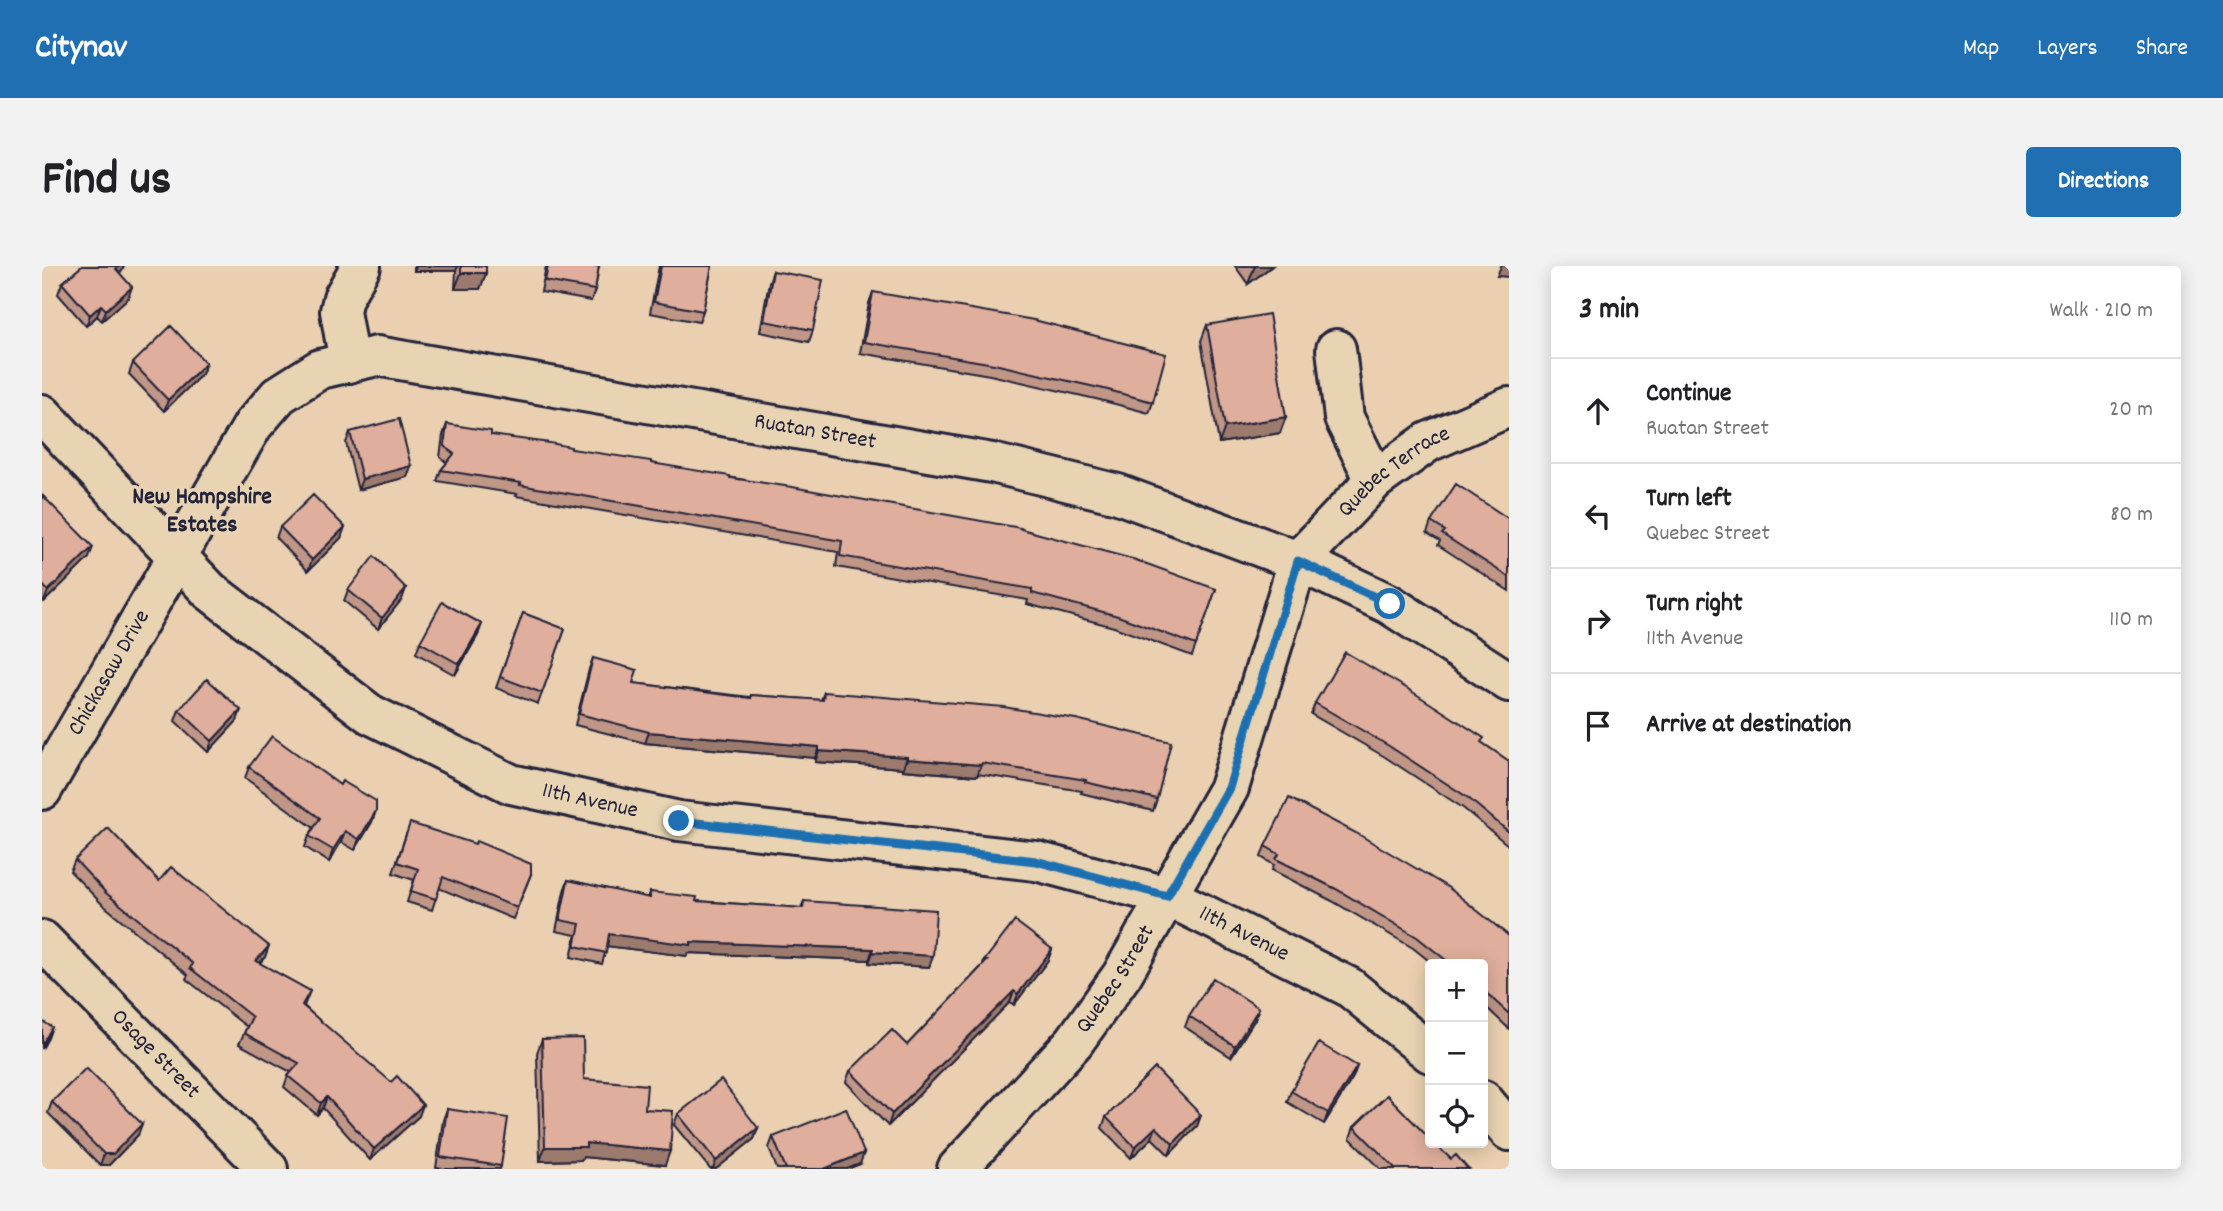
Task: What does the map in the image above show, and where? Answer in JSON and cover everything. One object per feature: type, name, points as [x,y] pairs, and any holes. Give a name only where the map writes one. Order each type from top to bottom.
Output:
[{"type":"street","points":[[349,363],[340,311],[342,298],[361,266]]},
{"type":"street","points":[[1336,349],[1344,418],[1375,480]]},
{"type":"street","name":"Ruatan Street","points":[[178,557],[253,425],[279,396],[320,369],[377,356],[992,463],[1118,494],[1298,561],[1390,604],[1509,682]]},
{"type":"street","name":"Quebec Terrace","points":[[1298,561],[1375,480],[1428,442],[1509,407]]},
{"type":"street","name":"11th Avenue","points":[[42,414],[210,591],[370,714],[511,784],[679,821],[1036,861],[1167,896],[1349,986],[1425,1049]]},
{"type":"street","name":"Chickasaw Drive","points":[[42,790],[178,557]]},
{"type":"street","name":"Quebec Street","points":[[957,1169],[1073,1042],[1122,975],[1229,788],[1298,561]]},
{"type":"street","name":"Osage Street","points":[[42,940],[268,1169]]},
{"type":"street","points":[[1488,1106],[1509,1130]]},
{"type":"building","points":[[82,266],[120,266],[116,269],[132,287],[106,310],[101,305],[90,315],[62,283]]},
{"type":"building","points":[[461,266],[486,266],[486,273],[461,273]]},
{"type":"building","points":[[548,266],[599,266],[595,290],[545,281]]},
{"type":"building","points":[[661,266],[712,266],[703,311],[654,302]]},
{"type":"building","points":[[773,271],[823,280],[813,330],[764,321]]},
{"type":"building","points":[[873,292],[1034,320],[1166,354],[1153,402],[994,364],[864,342]]},
{"type":"building","points":[[1269,314],[1286,417],[1225,427],[1207,325]]},
{"type":"building","points":[[171,326],[206,363],[168,400],[133,363]]},
{"type":"building","points":[[399,419],[411,466],[362,479],[350,432]]},
{"type":"building","points":[[447,424],[491,431],[491,435],[550,443],[730,478],[1021,528],[1136,560],[1216,589],[1196,645],[1118,616],[1032,593],[1032,589],[840,556],[842,541],[441,470],[454,454],[444,446]]},
{"type":"building","points":[[1456,484],[1509,519],[1509,577],[1442,534],[1445,531],[1431,522]]},
{"type":"building","points":[[42,495],[93,547],[48,591],[42,584]]},
{"type":"building","points":[[313,495],[345,527],[312,560],[280,527]]},
{"type":"building","points":[[374,556],[406,588],[382,618],[348,590]]},
{"type":"building","points":[[442,602],[482,624],[459,664],[420,642]]},
{"type":"building","points":[[523,613],[565,629],[542,693],[500,677]]},
{"type":"building","points":[[1345,652],[1484,738],[1481,742],[1509,761],[1509,832],[1467,797],[1389,746],[1315,703]]},
{"type":"building","points":[[593,658],[637,670],[633,683],[751,698],[751,695],[823,700],[824,692],[1004,707],[1076,719],[1171,742],[1157,799],[1085,782],[1086,780],[982,763],[819,751],[819,747],[649,732],[579,714]]},
{"type":"building","points":[[207,679],[241,710],[212,741],[179,710]]},
{"type":"building","points":[[272,736],[340,785],[342,781],[376,801],[376,811],[359,839],[345,831],[333,850],[309,836],[320,818],[249,767]]},
{"type":"building","points":[[1289,798],[1358,834],[1449,888],[1509,936],[1509,1014],[1488,995],[1488,959],[1445,959],[1417,937],[1336,889],[1276,859],[1279,854],[1265,846]]},
{"type":"building","points":[[410,823],[475,844],[476,841],[531,864],[531,874],[517,908],[443,877],[436,899],[411,891],[418,869],[397,862]]},
{"type":"building","points":[[108,828],[159,881],[171,867],[269,946],[256,961],[310,991],[302,1005],[391,1082],[397,1076],[423,1105],[374,1149],[327,1097],[321,1103],[288,1076],[299,1063],[244,1033],[252,1017],[190,968],[193,964],[106,893],[75,860]]},
{"type":"building","points":[[568,880],[650,898],[650,892],[697,897],[696,901],[803,908],[804,901],[936,910],[933,956],[873,952],[873,949],[691,942],[691,945],[609,934],[606,953],[575,946],[580,924],[560,920]]},
{"type":"building","points":[[1015,921],[1052,949],[1018,994],[1014,991],[892,1114],[850,1071],[892,1030],[907,1045],[987,961],[984,961]]},
{"type":"building","points":[[1213,978],[1259,1008],[1235,1046],[1189,1016]]},
{"type":"building","points":[[42,1021],[52,1027],[42,1045]]},
{"type":"building","points":[[583,1038],[584,1079],[647,1085],[645,1109],[673,1111],[670,1151],[586,1143],[586,1147],[545,1147],[542,1039]]},
{"type":"building","points":[[1319,1043],[1357,1066],[1328,1113],[1291,1091]]},
{"type":"building","points":[[86,1068],[142,1124],[113,1154],[104,1154],[52,1102]]},
{"type":"building","points":[[1155,1068],[1201,1115],[1173,1144],[1156,1127],[1135,1147],[1106,1117]]},
{"type":"building","points":[[721,1080],[758,1128],[716,1161],[678,1114]]},
{"type":"building","points":[[1387,1095],[1425,1134],[1425,1148],[1439,1148],[1451,1159],[1456,1155],[1468,1169],[1396,1169],[1354,1127]]},
{"type":"building","points":[[846,1108],[864,1153],[824,1169],[786,1169],[773,1137]]},
{"type":"building","points":[[447,1109],[508,1118],[501,1166],[440,1157]]},
{"type":"district","name":"New Hampshire Estates","points":[[202,512]]},
{"type":"route","points":[[679,821],[1036,861],[1167,896],[1229,788],[1298,561],[1390,604]]}]
